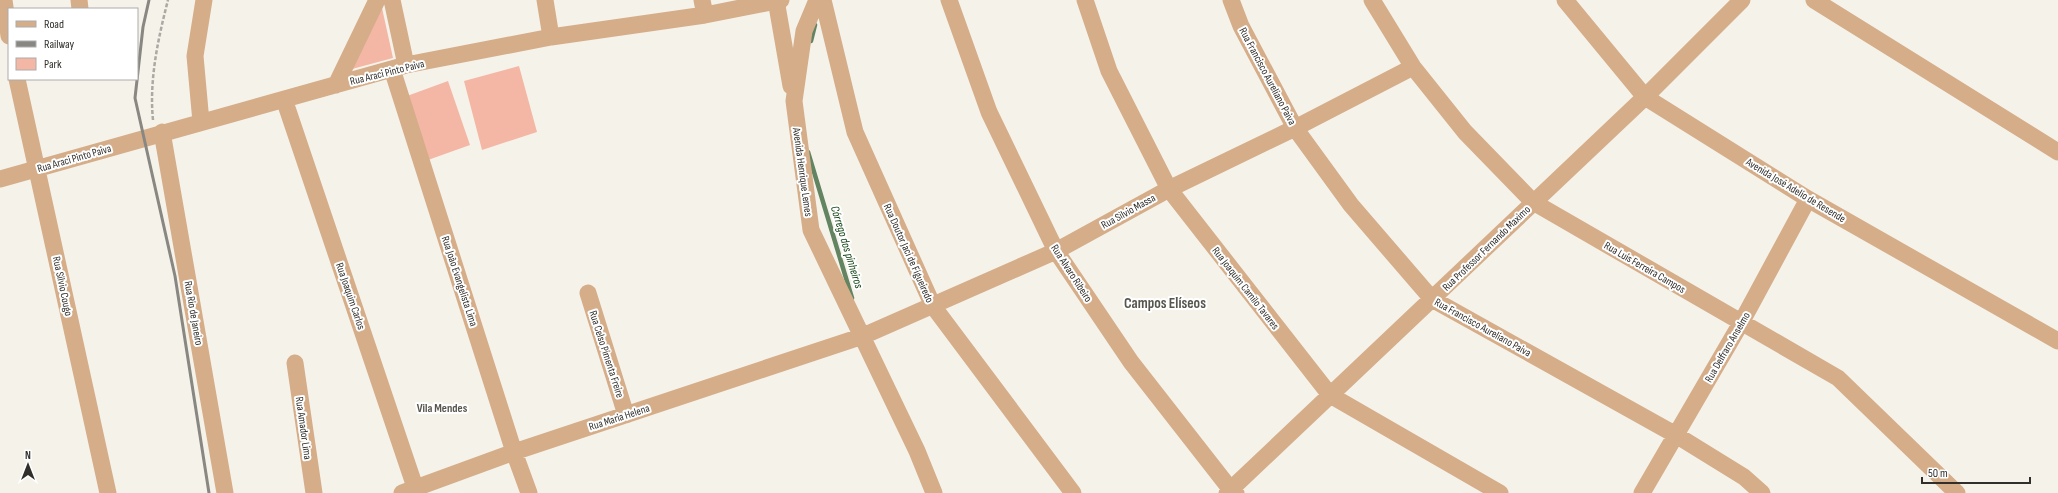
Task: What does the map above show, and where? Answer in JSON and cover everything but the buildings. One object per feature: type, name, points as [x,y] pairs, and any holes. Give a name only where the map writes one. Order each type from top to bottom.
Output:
[{"type":"street","points":[[4,0],[8,29]]},
{"type":"street","points":[[201,122],[195,56],[204,0]]},
{"type":"street","points":[[336,84],[377,0]]},
{"type":"street","name":"Rua João Evangelista Lima","points":[[392,0],[399,67],[514,452],[529,493]]},
{"type":"street","points":[[545,0],[551,37]]},
{"type":"street","points":[[778,0],[794,101]]},
{"type":"street","name":"Rua Araci Pinto Paiva","points":[[0,179],[162,132],[399,67],[704,7],[778,0]]},
{"type":"street","name":"Avenida Henrique Lemes","points":[[817,0],[804,31],[794,101],[811,230],[918,451],[934,493]]},
{"type":"street","name":"Rua Doutor Jaci de Figueiredo","points":[[823,0],[856,132],[933,306],[1073,493]]},
{"type":"street","name":"Rua Alvaro Ribeiro","points":[[949,0],[990,112],[1056,251],[1131,362],[1231,492]]},
{"type":"street","name":"Rua Joaquim Camilo Tavares","points":[[1085,0],[1109,71],[1169,189],[1330,395],[1500,493]]},
{"type":"street","name":"Rua Francisco Aureliano Paiva","points":[[1231,0],[1241,26],[1296,128],[1350,205],[1432,299],[1676,435],[1744,477],[1762,493]]},
{"type":"street","name":"Rua Luis Ferreira Campos","points":[[1372,0],[1413,67],[1465,132],[1534,202],[1838,378],[1957,493]]},
{"type":"street","name":"Avenida José Adelio de Resende","points":[[1565,0],[1645,97],[1808,199],[2058,341]]},
{"type":"street","name":"Rua Professor Fernando Maximo","points":[[1231,492],[1330,395],[1645,97],[1742,0]]},
{"type":"street","points":[[1814,0],[2058,152]]},
{"type":"street","name":"Rua Silvio Massa","points":[[838,345],[933,306],[1056,251],[1169,189],[1296,128],[1413,67]]},
{"type":"street","name":"Rua Silvio Cougo","points":[[17,80],[38,168],[108,493]]},
{"type":"street","name":"Rua Joaquim Carlos","points":[[284,99],[412,491]]},
{"type":"street","name":"Rua Rio de Janeiro","points":[[162,132],[225,493]]},
{"type":"street","name":"Rua Delfraro Anselmo","points":[[1642,493],[1741,323],[1808,199]]},
{"type":"street","name":"Rua Celso Pimenta Freire","points":[[588,293],[626,415]]},
{"type":"street","name":"Rua Maria Helena","points":[[412,491],[514,452],[838,345]]},
{"type":"street","name":"Rua Amador Lima","points":[[295,363],[314,493]]},
{"type":"green space","points":[[382,8],[393,58],[352,69]]},
{"type":"green space","points":[[519,66],[537,132],[482,150],[464,81]]},
{"type":"green space","points":[[448,81],[470,145],[428,160],[407,96]]},
{"type":"waterway","name":"Córrego dos pinheiros","points":[[811,41],[815,25]]},
{"type":"waterway","name":"Córrego dos pinheiros","points":[[808,152],[852,298]]},
{"type":"railway","points":[[138,71],[143,27],[149,0]]},
{"type":"railway","points":[[137,80],[135,98],[175,276],[209,493]]},
{"type":"district","name":"Campos Elíseos","points":[[1165,303]]},
{"type":"district","name":"Vila Mendes","points":[[442,408]]}]
